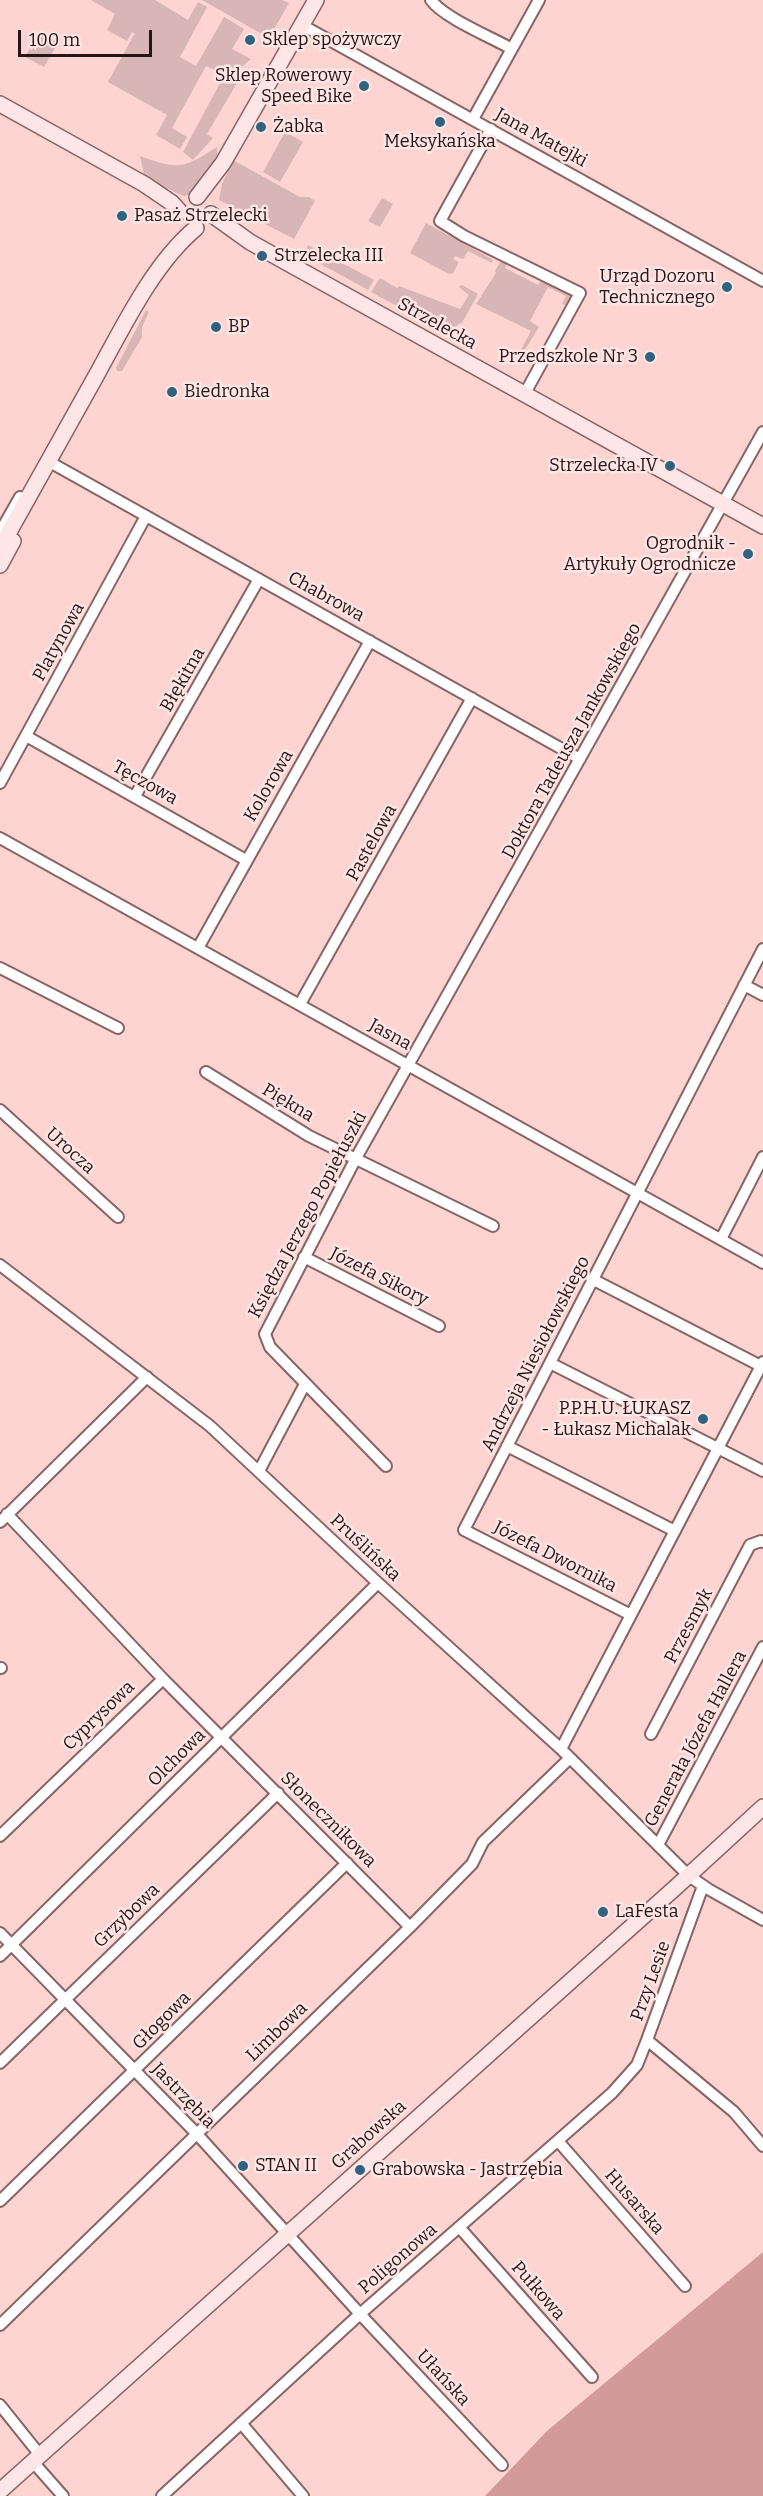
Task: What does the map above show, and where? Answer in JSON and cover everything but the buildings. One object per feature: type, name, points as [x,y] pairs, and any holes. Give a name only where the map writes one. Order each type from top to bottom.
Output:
[{"type":"street","points":[[0,571],[2,555],[136,304],[165,262],[181,226],[196,213],[316,0]]},
{"type":"street","points":[[431,0],[453,17],[512,49]]},
{"type":"street","points":[[473,119],[539,0]]},
{"type":"street","name":"Jana Matejki","points":[[302,25],[763,281]]},
{"type":"street","name":"Strzelecka","points":[[0,104],[144,184],[172,203],[250,242],[763,526]]},
{"type":"street","points":[[491,129],[440,221],[464,236],[580,293],[524,395]]},
{"type":"street","points":[[2,555],[126,338],[136,304]]},
{"type":"street","points":[[0,532],[100,353],[121,320],[136,304]]},
{"type":"street","name":"Doktora Tadeusza Jankowskiego","points":[[408,1064],[763,432]]},
{"type":"street","name":"Chabrowa","points":[[55,465],[580,759]]},
{"type":"street","name":"Platynowa","points":[[0,783],[146,516]]},
{"type":"street","name":"Błękitna","points":[[135,796],[259,579]]},
{"type":"street","name":"Kolorowa","points":[[198,948],[370,641]]},
{"type":"street","name":"Pastelowa","points":[[300,1004],[472,698]]},
{"type":"street","name":"Tęczowa","points":[[26,736],[246,860]]},
{"type":"street","name":"Jasna","points":[[0,838],[763,1263]]},
{"type":"street","name":"Andrzeja Niesiołowskiego","points":[[464,1530],[763,949]]},
{"type":"street","points":[[0,968],[118,1028]]},
{"type":"street","points":[[744,985],[763,995]]},
{"type":"street","name":"Księdza Jerzego Popiełuszki","points":[[305,1384],[270,1347],[265,1334],[356,1158],[408,1064]]},
{"type":"street","name":"Piękna","points":[[206,1072],[286,1123],[493,1226]]},
{"type":"street","name":"Urocza","points":[[0,1110],[118,1217]]},
{"type":"street","points":[[720,1239],[763,1157]]},
{"type":"street","name":"Józefa Sikory","points":[[304,1257],[439,1326]]},
{"type":"street","name":"Pruślińska","points":[[0,1265],[210,1426],[561,1749],[689,1876],[763,1920]]},
{"type":"street","points":[[561,1749],[762,1364],[592,1279]]},
{"type":"street","points":[[550,1363],[763,1471]]},
{"type":"street","points":[[147,1377],[4,1518],[163,1679]]},
{"type":"street","points":[[259,1471],[305,1384],[386,1466]]},
{"type":"street","points":[[507,1446],[675,1531]]},
{"type":"street","name":"Józefa Dwornika","points":[[464,1530],[631,1615]]},
{"type":"street","name":"Przesmyk","points":[[651,1734],[750,1545],[760,1540],[763,1542]]},
{"type":"street","name":"Olchowa","points":[[0,1956],[378,1583]]},
{"type":"street","name":"Generała Józefa Hallera","points":[[658,1845],[763,1647]]},
{"type":"street","name":"Cyprysowa","points":[[0,1836],[163,1679],[221,1737]]},
{"type":"street","name":"Słonecznikowa","points":[[221,1737],[411,1927]]},
{"type":"street","name":"Limbowa","points":[[0,2325],[411,1927],[472,1864],[483,1842],[570,1758]]},
{"type":"street","name":"Grzybowa","points":[[0,2062],[278,1793]]},
{"type":"street","name":"Grabowska","points":[[0,2491],[762,1811]]},
{"type":"street","name":"Głogowa","points":[[0,2201],[347,1863]]},
{"type":"street","name":"Przy Lesie","points":[[703,1886],[647,2040],[734,2112],[763,2146]]},
{"type":"street","name":"Jastrzębia","points":[[0,1933],[196,2133],[360,2314]]},
{"type":"street","name":"Poligonowa","points":[[162,2496],[360,2314],[612,2093],[637,2065],[647,2040]]},
{"type":"street","name":"Husarska","points":[[558,2141],[685,2286]]},
{"type":"street","name":"Pułkowa","points":[[459,2227],[591,2377]]},
{"type":"street","name":"Ułańska","points":[[360,2314],[502,2465]]},
{"type":"street","points":[[0,2405],[63,2496]]},
{"type":"street","points":[[241,2423],[303,2496]]},
{"type":"shaded area","points":[[91,0],[155,0],[188,20],[198,2],[207,7],[180,57],[196,66],[224,17],[244,29],[232,49],[251,59],[238,70],[226,65],[221,73],[206,66],[172,128],[187,137],[180,149],[156,135],[167,115],[108,82],[135,33],[132,32],[127,41],[107,30],[115,14]]},
{"type":"shaded area","points":[[202,0],[282,0],[289,3],[269,38]]},
{"type":"shaded area","points":[[39,32],[58,43],[44,67],[25,57]]},
{"type":"shaded area","points":[[227,70],[241,76],[207,134],[213,138],[193,160],[183,152]]},
{"type":"shaded area","points":[[285,132],[303,142],[280,182],[263,172]]},
{"type":"shaded area","points":[[217,147],[218,159],[193,194],[184,196],[145,179],[140,156],[164,164],[180,165],[196,160]]},
{"type":"shaded area","points":[[233,160],[300,197],[309,197],[315,201],[294,239],[219,200],[222,184]]},
{"type":"shaded area","points":[[382,198],[393,204],[380,227],[368,221]]},
{"type":"shaded area","points":[[426,223],[493,260],[492,263],[468,251],[463,259],[455,256],[453,259],[459,262],[453,273],[449,274],[410,253]]},
{"type":"shaded area","points":[[308,245],[374,280],[368,290],[308,257],[304,253]]},
{"type":"shaded area","points":[[503,257],[509,259],[505,268],[538,285],[542,279],[573,295],[565,305],[562,304],[566,296],[548,287],[530,321],[539,327],[521,356],[518,355],[531,331],[476,304],[496,273]]},
{"type":"shaded area","points":[[380,278],[397,288],[399,286],[460,309],[469,295],[459,287],[462,285],[478,294],[462,323],[458,324],[451,335],[371,292]]},
{"type":"shaded area","points":[[146,310],[149,312],[142,327],[142,337],[122,371],[117,371],[116,368]]},
{"type":"shaded area","points":[[763,2252],[763,2496],[485,2496],[548,2430]]},
{"type":"place","name":"Sklep spożywczy","points":[[250,40]]},
{"type":"place","name":"Sklep Rowerowy Speed Bike","points":[[364,86]]},
{"type":"place","name":"Meksykańska","points":[[440,122]]},
{"type":"place","name":"Żabka","points":[[261,127]]},
{"type":"place","name":"Pasaż Strzelecki","points":[[122,216]]},
{"type":"place","name":"Strzelecka III","points":[[262,256]]},
{"type":"place","name":"Urząd Dozoru Technicznego","points":[[727,287]]},
{"type":"place","name":"BP","points":[[216,327]]},
{"type":"place","name":"Przedszkole Nr 3","points":[[650,357]]},
{"type":"place","name":"Biedronka","points":[[172,392]]},
{"type":"place","name":"Strzelecka IV","points":[[670,466]]},
{"type":"place","name":"Ogrodnik - Artykuły Ogrodnicze","points":[[748,554]]},
{"type":"place","name":"P.P.H.U. ŁUKASZ - Łukasz Michalak","points":[[703,1419]]},
{"type":"place","name":"LaFesta","points":[[603,1912]]},
{"type":"place","name":"STAN II","points":[[243,2166]]},
{"type":"place","name":"Grabowska - Jastrzębia","points":[[360,2170]]}]
